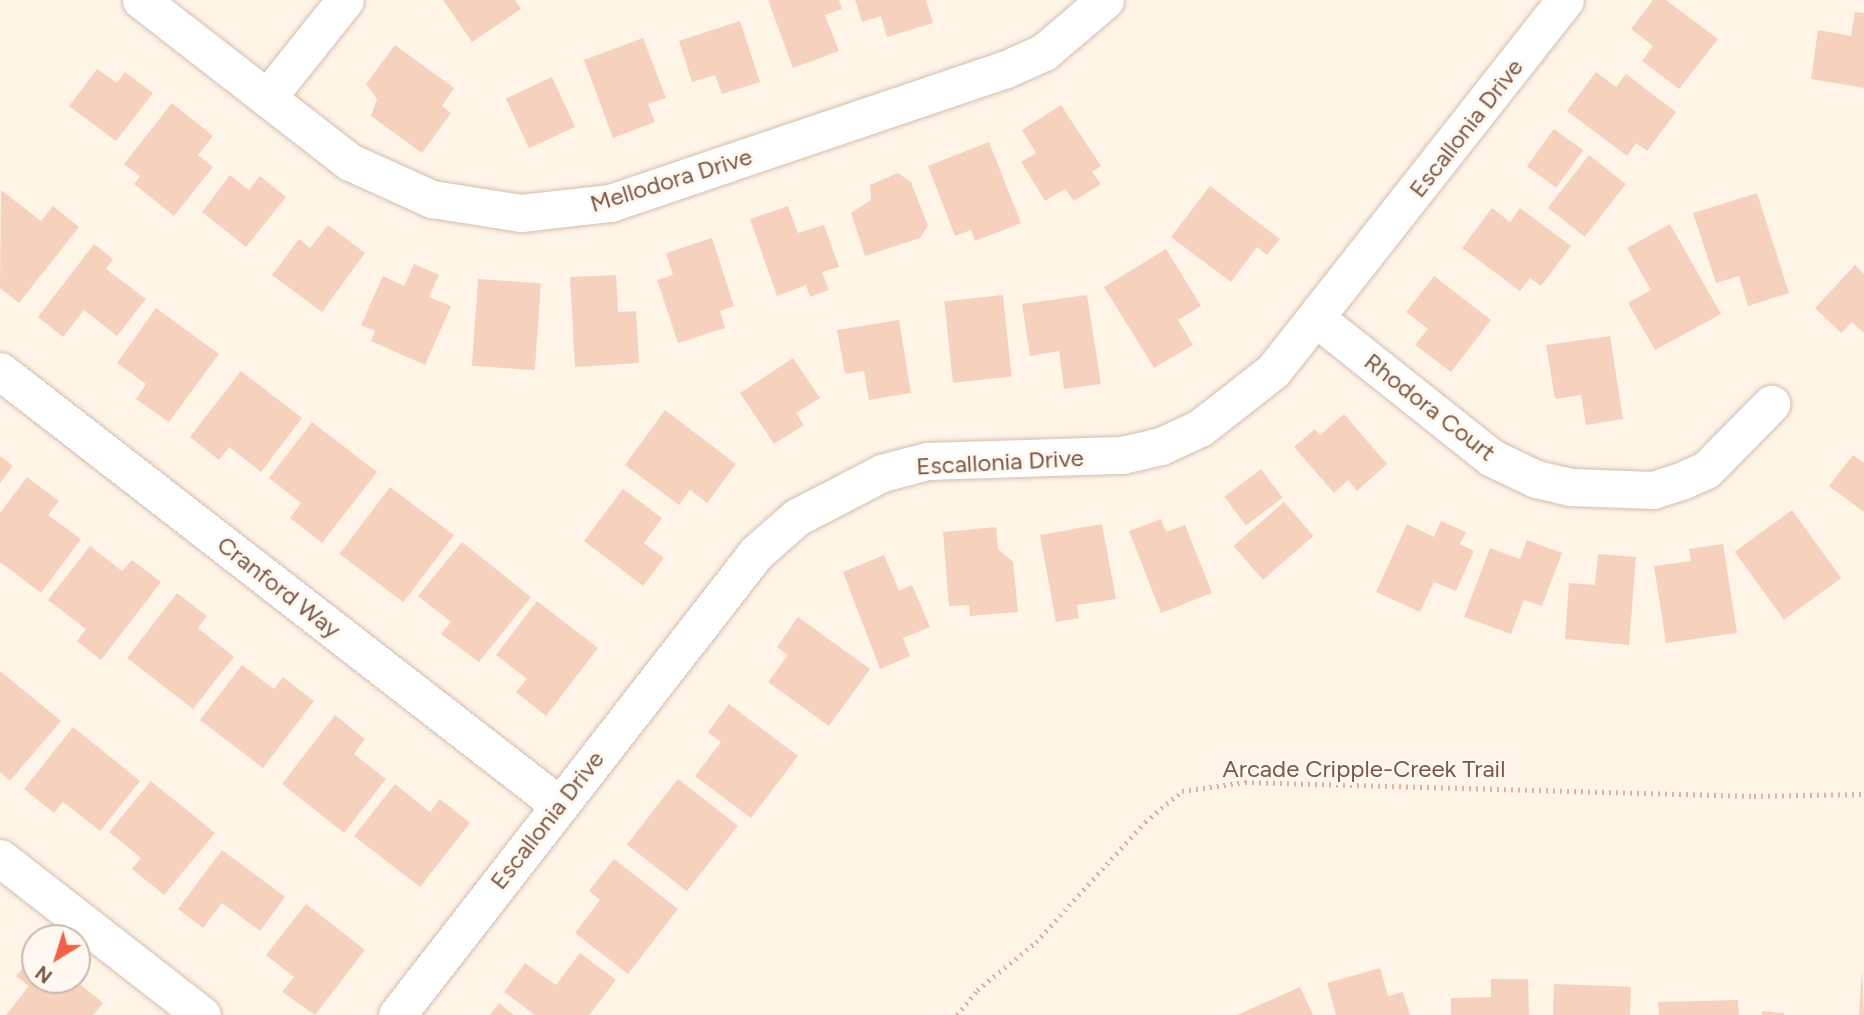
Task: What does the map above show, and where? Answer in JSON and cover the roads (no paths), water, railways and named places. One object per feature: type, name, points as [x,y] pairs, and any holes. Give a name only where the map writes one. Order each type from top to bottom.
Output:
[{"type":"street","name":"Mellodora Drive","points":[[141,0],[350,162],[432,199],[498,211],[566,211],[610,202],[1004,70],[1044,52],[1104,0]]},
{"type":"street","points":[[267,98],[345,0]]},
{"type":"street","name":"Escallonia Drive","points":[[397,1015],[558,804],[756,553],[797,517],[882,472],[927,461],[1076,460],[1161,446],[1200,428],[1238,402],[1273,371],[1317,319],[1565,0]]},
{"type":"street","name":"Rhodora Court","points":[[1317,319],[1492,458],[1536,479],[1570,486],[1653,490],[1681,481],[1706,470],[1771,404]]},
{"type":"street","name":"Cranford Way","points":[[0,371],[558,804]]},
{"type":"street","points":[[5,873],[202,1015]]}]
